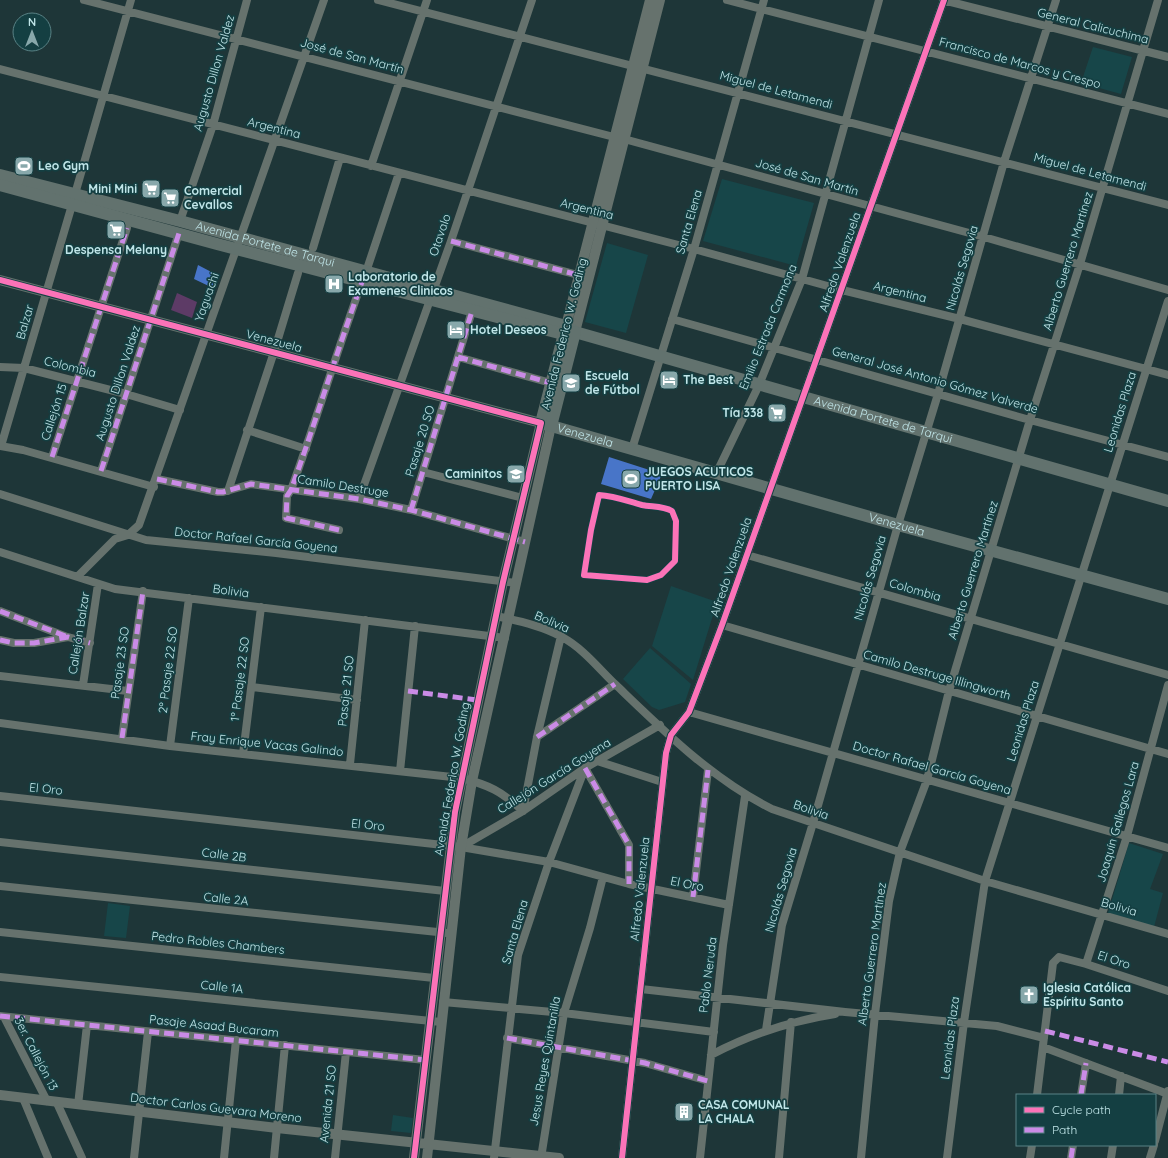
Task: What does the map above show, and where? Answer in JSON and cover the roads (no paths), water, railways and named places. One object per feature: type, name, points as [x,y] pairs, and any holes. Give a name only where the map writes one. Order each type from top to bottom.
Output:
[{"type":"main road","name":"Avenida Portete de Tarqui","points":[[0,175],[73,199],[238,244],[568,330],[1168,501]]},
{"type":"main road","name":"Avenida Portete de Tarqui","points":[[0,185],[73,199]]},
{"type":"main road","name":"Avenida Portete de Tarqui","points":[[431,295],[472,311],[568,330]]},
{"type":"main road","name":"Avenida Federico W. Goding","points":[[546,425],[551,383],[568,330]]},
{"type":"main road","name":"Avenida Federico W. Goding","points":[[546,425],[568,330]]},
{"type":"main road","name":"Venezuela","points":[[546,425],[770,487],[898,525],[992,549],[1168,598]]},
{"type":"street","name":"José de San Martín","points":[[84,0],[619,138],[825,194],[870,208],[984,237],[1168,290]]},
{"type":"street","name":"Balzar","points":[[1,446],[131,0]]},
{"type":"street","name":"Augusto Dillon Valdez","points":[[101,471],[213,125],[247,0]]},
{"type":"street","name":"Yaguachi","points":[[78,576],[115,539],[128,534],[139,525],[324,0]]},
{"type":"street","name":"Miguel de Letamendi","points":[[378,0],[1168,205]]},
{"type":"street","points":[[371,166],[427,0]]},
{"type":"street","name":"Otavalo","points":[[359,499],[398,385],[451,241],[532,0]]},
{"type":"street","name":"Avenida Federico W. Goding","points":[[638,67],[650,0]]},
{"type":"street","name":"Avenida Federico W. Goding","points":[[568,330],[638,67],[660,0]]},
{"type":"street","name":"Francisco de Marcos y Crespo","points":[[727,0],[1168,114]]},
{"type":"street","name":"Santa Elena","points":[[632,449],[694,249],[764,0]]},
{"type":"street","name":"Emilio Estrada Carmona","points":[[717,472],[775,348],[802,279],[871,37],[879,0]]},
{"type":"street","name":"General Calicuchima","points":[[944,0],[1168,57]]},
{"type":"street","name":"Alfredo Valenzuela","points":[[622,1158],[638,1023],[666,752],[671,736],[689,712],[722,625],[870,208],[898,134],[944,0]]},
{"type":"street","name":"Nicolás Segovia","points":[[766,1030],[782,924],[813,823],[878,593],[984,237],[1004,162],[1056,0]]},
{"type":"street","name":"Alberto Guerrero Martínez","points":[[861,1158],[875,1014],[889,901],[900,852],[927,780],[949,691],[1030,420],[1103,188],[1158,0]]},
{"type":"street","name":"Argentina","points":[[0,69],[694,249],[842,290],[960,319],[1054,346],[1168,375]]},
{"type":"street","points":[[313,248],[340,158]]},
{"type":"street","points":[[339,530],[287,519],[285,517],[287,496],[291,490],[306,449],[331,368],[399,173]]},
{"type":"street","name":"Avenida Federico W. Goding","points":[[568,330],[578,275],[596,224]]},
{"type":"street","name":"Callejón 15","points":[[52,457],[126,228]]},
{"type":"street","points":[[451,241],[578,275]]},
{"type":"street","points":[[228,491],[274,352],[298,273]]},
{"type":"street","name":"Venezuela","points":[[0,280],[546,425]]},
{"type":"street","points":[[0,287],[25,286]]},
{"type":"street","name":"Leonidas Plaza","points":[[947,1158],[964,1022],[985,881],[1168,301]]},
{"type":"street","name":"Pasaje 20 SO","points":[[411,510],[472,311]]},
{"type":"street","name":"General José Antonio Gómez Valverde","points":[[672,319],[1030,420],[1168,457]]},
{"type":"street","points":[[458,357],[551,383]]},
{"type":"street","name":"Colombia","points":[[0,368],[24,368],[126,394],[180,410]]},
{"type":"street","name":"Avenida Federico W. Goding","points":[[414,1158],[449,846],[461,778],[513,539],[523,498],[546,425]]},
{"type":"street","name":"Avenida Federico W. Goding","points":[[450,934],[461,847],[472,781],[505,638],[525,542],[546,425]]},
{"type":"street","points":[[248,430],[306,449]]},
{"type":"street","name":"Camilo Destruge","points":[[1,446],[52,457],[101,471],[155,483],[218,492],[228,491],[251,484],[359,499],[411,510],[525,542]]},
{"type":"street","points":[[423,472],[523,498]]},
{"type":"street","name":"Doctor Rafael García Goyena","points":[[0,494],[146,540],[276,553],[516,584]]},
{"type":"street","points":[[139,525],[140,531],[146,540]]},
{"type":"street","name":"Bolivia","points":[[0,552],[78,576],[114,589],[143,591],[492,635],[505,638]]},
{"type":"street","name":"Colombia","points":[[747,555],[1168,675]]},
{"type":"street","name":"Callejón Balzar","points":[[83,685],[98,584]]},
{"type":"street","name":"Pasaje 23 SO","points":[[122,738],[143,591]]},
{"type":"street","name":"2º Pasaje 22 SO","points":[[170,746],[189,598]]},
{"type":"street","name":"1º Pasaje 22 SO","points":[[243,754],[261,607]]},
{"type":"street","points":[[0,611],[68,637],[90,643]]},
{"type":"street","name":"Bolivia","points":[[496,616],[561,636],[589,658],[708,770],[746,796],[772,809],[985,881],[1168,934]]},
{"type":"street","name":"Pasaje 21 SO","points":[[350,764],[365,620]]},
{"type":"street","name":"Camilo Destruge Illingworth","points":[[722,625],[1168,754]]},
{"type":"street","points":[[400,771],[415,626]]},
{"type":"street","points":[[523,811],[537,737],[561,636]]},
{"type":"street","points":[[0,640],[34,643],[68,637]]},
{"type":"street","points":[[0,676],[128,691]]},
{"type":"street","points":[[537,737],[615,684]]},
{"type":"street","name":"Joaquín Gallegos Lara","points":[[1086,964],[1103,915],[1127,836],[1168,685]]},
{"type":"street","points":[[252,687],[357,700]]},
{"type":"street","name":"Doctor Rafael García Goyena","points":[[689,712],[1168,848]]},
{"type":"street","name":"Fray Enrique Vacas Galindo","points":[[0,723],[122,738],[170,746],[350,764],[461,778],[489,785],[507,796],[523,811]]},
{"type":"street","name":"Callejón García Goyena","points":[[461,847],[523,811],[585,768],[660,726]]},
{"type":"street","points":[[597,761],[662,782]]},
{"type":"street","points":[[585,768],[629,845],[629,884]]},
{"type":"street","name":"Santa Elena","points":[[494,1155],[510,1008],[518,955],[549,862],[585,768]]},
{"type":"street","points":[[693,897],[708,770]]},
{"type":"street","name":"El Oro","points":[[0,796],[461,847],[549,862],[629,884],[729,904]]},
{"type":"street","name":"Pablo Neruda","points":[[700,1158],[717,998],[729,904],[746,796]]},
{"type":"street","name":"Calle 2B","points":[[0,842],[445,891]]},
{"type":"street","name":"Jesus Reyes Quintanilla","points":[[542,1157],[564,1013],[590,928],[603,877]]},
{"type":"street","name":"Calle 2A","points":[[0,886],[450,934]]},
{"type":"street","name":"Pedro Robles Chambers","points":[[0,932],[434,978]]},
{"type":"street","points":[[427,1158],[450,934]]},
{"type":"street","name":"El Oro","points":[[1044,1038],[1053,963],[1059,957],[1086,964],[1168,991]]},
{"type":"street","name":"Calle 1A","points":[[0,977],[441,1022]]},
{"type":"street","points":[[641,989],[845,1012],[1005,1027],[1044,1038],[1037,1094]]},
{"type":"street","points":[[443,1002],[564,1013],[714,1032]]},
{"type":"street","points":[[711,1055],[735,1042],[766,1030],[791,1022],[845,1012]]},
{"type":"street","name":"Pasaje Asaad Bucaram","points":[[2,1017],[425,1060]]},
{"type":"street","name":"3er. Callejón 13","points":[[2,1017],[52,1102],[82,1158]]},
{"type":"street","points":[[779,1158],[791,1022]]},
{"type":"street","points":[[78,1105],[87,1025]]},
{"type":"street","points":[[134,1158],[148,1032]]},
{"type":"street","points":[[507,1038],[645,1063],[708,1081]]},
{"type":"street","points":[[224,1158],[236,1040]]},
{"type":"street","points":[[274,1158],[285,1046]]},
{"type":"street","points":[[1043,1047],[1168,1093],[1156,1136]]},
{"type":"street","name":"Avenida 21 SO","points":[[335,1158],[346,1052]]},
{"type":"street","points":[[1081,1094],[1086,1063]]},
{"type":"street","points":[[1119,1094],[1121,1076]]},
{"type":"street","name":"Doctor Carlos Guevara Moreno","points":[[0,1095],[429,1145],[494,1155],[559,1158]]},
{"type":"street","points":[[23,1098],[48,1158]]},
{"type":"street","points":[[1030,1158],[1032,1146]]},
{"type":"street","points":[[1071,1158],[1073,1146]]},
{"type":"street","points":[[1111,1158],[1113,1146]]},
{"type":"street","points":[[1150,1158],[1154,1146]]},
{"type":"water","points":[[198,265],[219,276],[213,288],[194,279]]},
{"type":"water","name":"JUEGOS ACUTICOS PUERTO LISA","points":[[609,457],[662,474],[651,499],[601,484]]},
{"type":"place","name":"Leo Gym","points":[[24,166]]},
{"type":"place","name":"Mini Mini","points":[[151,189]]},
{"type":"place","name":"Comercial Cevallos","points":[[170,198]]},
{"type":"place","name":"Despensa Melany","points":[[116,230]]},
{"type":"place","name":"Laboratorio de Examenes Clinicos","points":[[334,284]]},
{"type":"place","name":"Hotel Deseos","points":[[456,330]]},
{"type":"place","name":"The Best","points":[[669,380]]},
{"type":"place","name":"Escuela de Fútbol","points":[[571,383]]},
{"type":"place","name":"Tía 338","points":[[777,413]]},
{"type":"place","name":"Caminitos","points":[[516,474]]},
{"type":"place","name":"JUEGOS ACUTICOS PUERTO LISA","points":[[631,479]]},
{"type":"place","name":"Iglesia Católica Espíritu Santo","points":[[1029,995]]},
{"type":"place","name":"CASA COMUNAL LA CHALA","points":[[684,1112]]}]
